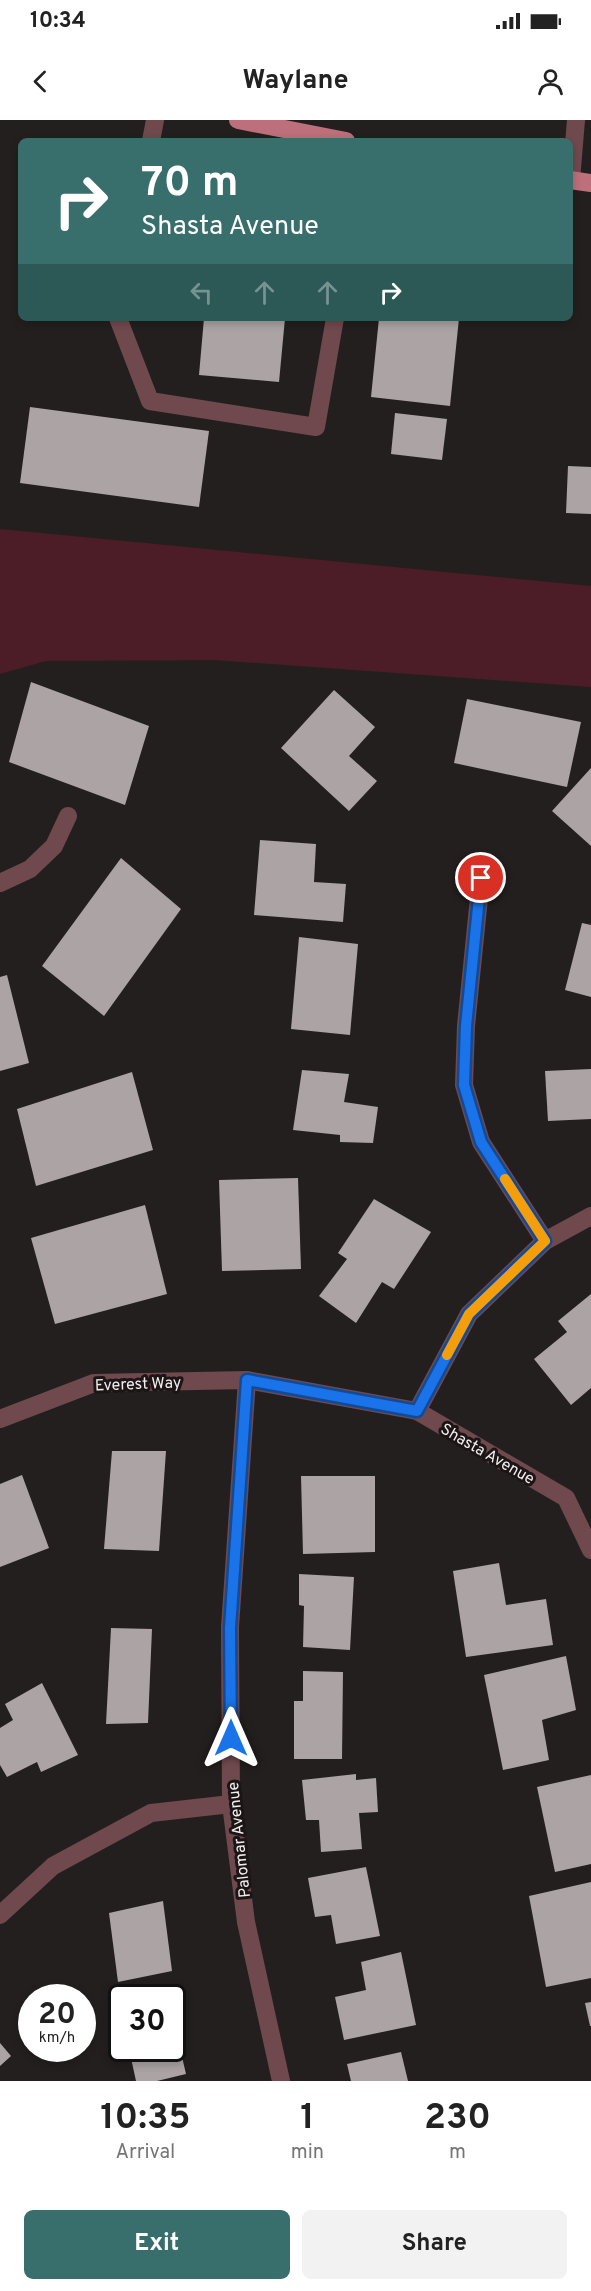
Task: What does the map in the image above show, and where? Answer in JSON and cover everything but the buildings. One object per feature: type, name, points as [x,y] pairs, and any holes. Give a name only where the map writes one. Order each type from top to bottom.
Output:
[{"type":"main road","points":[[238,120],[331,138]]},
{"type":"main road","points":[[573,180],[591,183]]},
{"type":"street","points":[[152,138],[155,120]]},
{"type":"street","points":[[573,150],[576,120]]},
{"type":"street","points":[[119,321],[150,401],[315,427],[334,321]]},
{"type":"street","points":[[0,883],[30,869],[54,846],[68,816]]},
{"type":"street","points":[[481,878],[466,1026],[464,1085],[481,1142],[545,1241]]},
{"type":"street","points":[[417,1411],[469,1314],[545,1241],[591,1216]]},
{"type":"street","name":"Shasta Avenue","points":[[247,1380],[417,1411],[566,1498],[591,1550]]},
{"type":"street","name":"Everest Way","points":[[0,1419],[94,1383],[247,1380]]},
{"type":"street","name":"Palomar Avenue","points":[[247,1380],[230,1628],[231,1804],[246,1922],[281,2081]]},
{"type":"street","points":[[0,1915],[52,1866],[151,1813],[231,1804]]},
{"type":"shaded area","points":[[0,529],[591,586],[591,687],[214,660],[46,661],[0,674]]},
{"type":"slow traffic","points":[[447,1355],[469,1314],[545,1241],[505,1179]]},
{"type":"route","points":[[231,1738],[230,1628],[247,1380],[417,1411],[469,1314],[545,1241],[481,1142],[464,1085],[466,1026],[481,878]]}]
